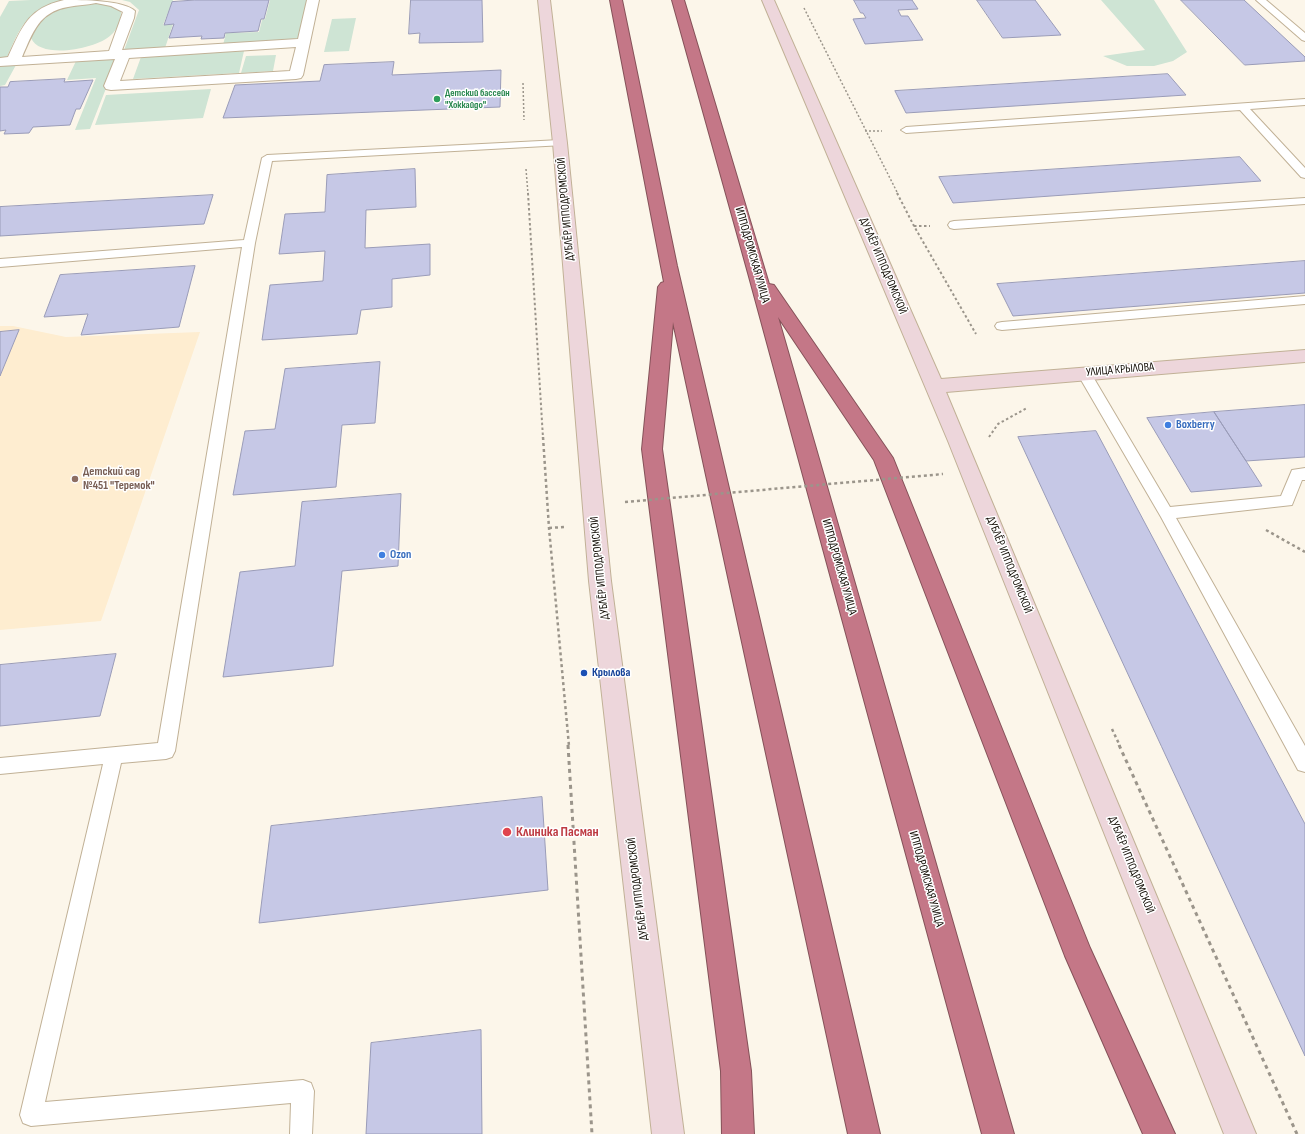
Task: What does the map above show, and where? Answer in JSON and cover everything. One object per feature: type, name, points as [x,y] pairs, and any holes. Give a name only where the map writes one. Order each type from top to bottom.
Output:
[{"type":"highway","points":[[616,0],[669,266],[864,1134]]},
{"type":"highway","name":"ИППОДРОМСКАЯ УЛИЦА","points":[[678,0],[757,273],[998,1134]]},
{"type":"highway","points":[[669,266],[652,449],[736,1071],[738,1134]]},
{"type":"highway","points":[[757,273],[883,458],[1080,956],[1159,1134]]},
{"type":"street","points":[[6,62],[31,23],[39,15],[49,9],[66,3],[94,0]]},
{"type":"street","points":[[99,0],[112,2],[123,6],[129,11],[111,86],[296,75],[313,0]]},
{"type":"street","name":"ДУБЛЁР ИППОДРОМСКОЙ","points":[[544,0],[560,143],[600,582],[668,1134]]},
{"type":"street","name":"ДУБЛЁР ИППОДРОМСКОЙ","points":[[768,0],[935,386],[1240,1134]]},
{"type":"street","points":[[6,62],[304,43]]},
{"type":"street","name":"УЛИЦА КРЫЛОВА","points":[[935,386],[1305,356]]},
{"type":"lane","points":[[1261,0],[1305,38]]},
{"type":"lane","points":[[906,130],[1305,102]]},
{"type":"lane","points":[[1242,106],[1305,175]]},
{"type":"lane","points":[[0,766],[166,751],[249,243],[267,158],[560,143]]},
{"type":"lane","points":[[954,225],[1305,200]]},
{"type":"lane","points":[[0,263],[249,243]]},
{"type":"lane","points":[[1002,326],[1305,300]]},
{"type":"lane","points":[[1084,373],[1166,514],[1305,764]]},
{"type":"lane","points":[[1166,514],[1287,501],[1297,474],[1305,474]]},
{"type":"lane","points":[[114,755],[31,1115],[303,1092],[301,1134]]},
{"type":"path","points":[[803,7],[914,226],[976,334]]},
{"type":"path","points":[[523,76],[525,145],[549,528],[568,737],[592,1134]]},
{"type":"path","points":[[987,440],[998,424],[1029,408],[1008,380]]},
{"type":"path","points":[[625,502],[943,474]]},
{"type":"path","points":[[1109,722],[1297,1134]]},
{"type":"shaded area","name":"Детский сад №451 \"Теремок\"","points":[[0,326],[13,326],[66,337],[200,332],[101,621],[0,630]]},
{"type":"green space","points":[[65,0],[44,7],[30,16],[20,29],[6,59],[0,60],[0,17],[9,1]]},
{"type":"green space","points":[[122,0],[173,0],[163,25],[173,24],[165,48],[123,53],[139,10],[130,2]]},
{"type":"green space","points":[[270,0],[310,0],[302,42],[223,45],[226,33],[259,32],[262,20],[265,19]]},
{"type":"green space","points":[[1101,0],[1154,0],[1187,52],[1173,61],[1154,66],[1127,66],[1103,56],[1145,50]]},
{"type":"green space","points":[[95,3],[112,6],[121,12],[117,28],[104,40],[82,48],[57,50],[45,49],[36,45],[31,38],[37,23],[48,13],[63,7]]},
{"type":"green space","points":[[356,18],[349,51],[324,52],[332,19]]},
{"type":"green space","points":[[244,51],[239,73],[133,79],[141,57]]},
{"type":"green space","points":[[276,55],[273,71],[241,73],[246,56]]},
{"type":"green space","points":[[118,58],[90,129],[75,130],[96,78],[67,80],[76,61]]},
{"type":"green space","points":[[16,65],[5,85],[0,86],[0,66]]},
{"type":"green space","points":[[211,89],[203,118],[95,125],[106,95]]},
{"type":"building","points":[[195,0],[269,0],[264,19],[261,19],[258,31],[225,33],[224,38],[201,39],[202,36],[169,38],[174,24],[164,25],[172,2]]},
{"type":"building","points":[[411,0],[482,0],[483,42],[419,43],[420,33],[409,34]]},
{"type":"building","points":[[854,0],[912,0],[918,9],[898,10],[901,16],[908,16],[923,40],[865,44],[853,19],[866,18],[863,13],[861,13]]},
{"type":"building","points":[[977,0],[1035,0],[1061,35],[1003,38]]},
{"type":"building","points":[[1181,0],[1244,0],[1305,57],[1305,61],[1245,65]]},
{"type":"building","points":[[394,62],[392,75],[501,70],[500,107],[223,118],[235,85],[320,81],[324,65]]},
{"type":"building","points":[[1168,74],[1186,95],[906,113],[895,91]]},
{"type":"building","points":[[65,79],[64,82],[93,80],[80,109],[76,109],[70,125],[33,127],[29,133],[4,134],[6,130],[0,131],[0,87],[8,87],[10,82]]},
{"type":"building","points":[[1240,157],[1261,181],[953,203],[939,177]]},
{"type":"building","points":[[415,169],[416,207],[366,210],[365,248],[430,244],[430,275],[392,279],[392,307],[361,310],[357,334],[262,340],[270,285],[323,281],[325,251],[279,254],[285,214],[325,212],[327,175]]},
{"type":"building","points":[[213,195],[204,224],[0,236],[0,207]]},
{"type":"building","points":[[1305,261],[1305,293],[1013,316],[997,284]]},
{"type":"building","points":[[195,266],[179,327],[81,335],[88,314],[44,317],[60,275]]},
{"type":"building","points":[[19,330],[0,376],[0,332]]},
{"type":"building","points":[[380,362],[375,423],[342,425],[336,487],[233,495],[245,431],[275,429],[285,369]]},
{"type":"building","points":[[1305,405],[1305,457],[1246,461],[1214,412]]},
{"type":"building","points":[[1214,412],[1262,486],[1191,492],[1147,418]]},
{"type":"building","points":[[1096,431],[1305,824],[1305,1056],[1018,437]]},
{"type":"building","points":[[401,494],[398,566],[342,571],[333,666],[223,677],[240,572],[295,566],[302,502]]},
{"type":"building","points":[[116,654],[100,716],[0,726],[0,665]]},
{"type":"building","points":[[542,797],[548,890],[259,923],[271,826]]},
{"type":"building","points":[[481,1030],[482,1134],[366,1134],[371,1043]]},
{"type":"place","name":"Детский бассейн \"Хоккайдо\"","points":[[437,99]]},
{"type":"place","name":"Boxberry","points":[[1168,425]]},
{"type":"place","name":"Детский сад №451 \"Теремок\"","points":[[75,479]]},
{"type":"place","name":"Ozon","points":[[382,555]]},
{"type":"place","name":"Крылова","points":[[584,673]]},
{"type":"place","name":"Клиника Пасман","points":[[507,832]]}]
